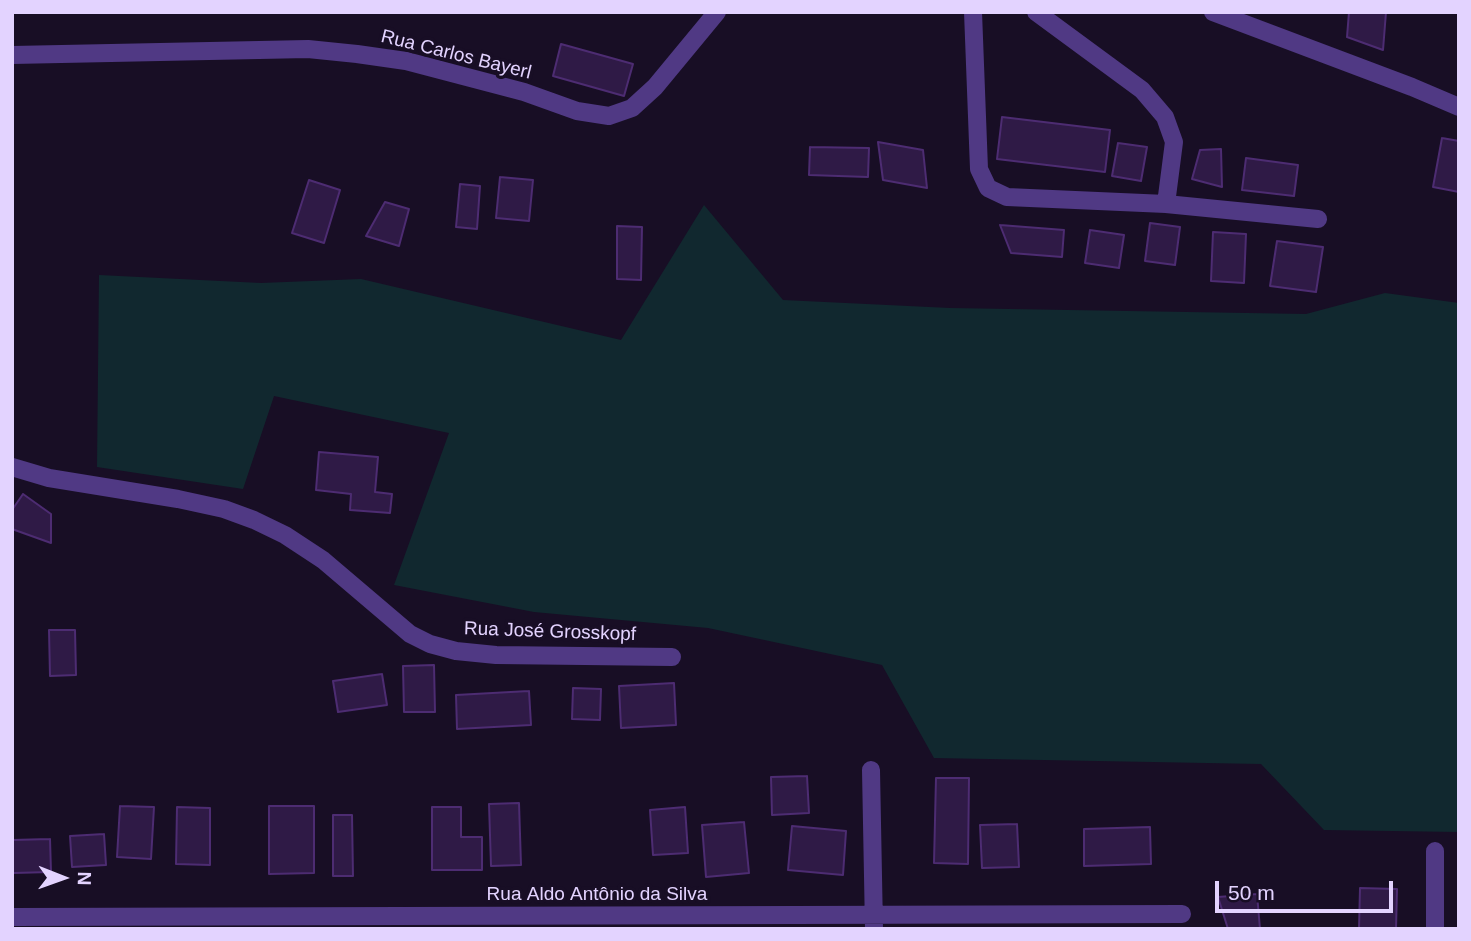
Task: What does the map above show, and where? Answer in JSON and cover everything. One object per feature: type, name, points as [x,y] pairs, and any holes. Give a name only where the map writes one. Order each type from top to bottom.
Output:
[{"type":"street","name":"Rua Carlos Bayerl","points":[[12,55],[308,49],[357,54],[406,61],[524,92],[577,111],[609,116],[632,108],[655,87],[716,12]]},
{"type":"street","points":[[973,12],[979,169],[988,188],[1007,197],[1166,204],[1318,219]]},
{"type":"street","points":[[1037,12],[1142,90],[1166,117],[1174,142],[1166,204]]},
{"type":"street","points":[[1213,12],[1459,107]]},
{"type":"street","name":"Rua José Grosskopf","points":[[12,467],[49,478],[224,509],[254,520],[285,535],[323,560],[410,634],[430,644],[456,651],[496,654],[672,657]]},
{"type":"street","points":[[871,770],[874,922]]},
{"type":"street","points":[[1435,852],[1435,929]]},
{"type":"street","name":"Rua Aldo Antônio da Silva","points":[[12,917],[252,923],[874,922],[1182,914]]},
{"type":"shaded area","points":[[704,205],[783,300],[950,308],[1306,314],[1385,293],[1459,303],[1459,832],[1324,830],[1261,764],[934,758],[882,665],[708,628],[534,612],[394,585],[449,433],[274,396],[243,489],[97,467],[99,275],[261,283],[361,279],[621,340]]},
{"type":"building","points":[[1349,12],[1386,12],[1383,50],[1347,37]]},
{"type":"building","points":[[561,44],[633,64],[624,96],[553,76]]},
{"type":"building","points":[[1002,117],[1110,130],[1105,172],[997,159]]},
{"type":"building","points":[[1442,138],[1459,141],[1459,192],[1433,187]]},
{"type":"building","points":[[878,142],[923,150],[927,188],[883,180]]},
{"type":"building","points":[[1118,143],[1147,147],[1141,181],[1112,176]]},
{"type":"building","points":[[810,147],[869,148],[868,177],[809,175]]},
{"type":"building","points":[[1221,149],[1222,187],[1192,179],[1200,150]]},
{"type":"building","points":[[1246,158],[1298,165],[1294,196],[1242,190]]},
{"type":"building","points":[[500,177],[533,180],[529,221],[496,218]]},
{"type":"building","points":[[309,180],[340,190],[324,243],[292,233]]},
{"type":"building","points":[[460,184],[480,186],[477,229],[456,227]]},
{"type":"building","points":[[385,202],[409,209],[399,246],[366,236]]},
{"type":"building","points":[[1150,223],[1180,227],[1175,265],[1145,261]]},
{"type":"building","points":[[1000,225],[1064,230],[1062,257],[1011,253]]},
{"type":"building","points":[[617,226],[642,227],[641,280],[617,279]]},
{"type":"building","points":[[1090,230],[1124,235],[1119,268],[1085,263]]},
{"type":"building","points":[[1213,232],[1246,234],[1244,283],[1211,281]]},
{"type":"building","points":[[1277,241],[1323,247],[1316,292],[1270,286]]},
{"type":"building","points":[[319,452],[378,457],[375,492],[392,494],[390,513],[350,510],[351,494],[316,490]]},
{"type":"building","points":[[23,494],[51,514],[51,543],[12,529],[12,510]]},
{"type":"building","points":[[49,630],[75,630],[76,675],[50,676]]},
{"type":"building","points":[[434,665],[435,712],[404,712],[403,666]]},
{"type":"building","points":[[382,674],[387,705],[338,712],[333,681]]},
{"type":"building","points":[[674,683],[676,725],[621,728],[619,686]]},
{"type":"building","points":[[573,688],[601,689],[600,720],[572,719]]},
{"type":"building","points":[[529,691],[531,725],[457,729],[456,695]]},
{"type":"building","points":[[807,776],[809,813],[772,815],[771,777]]},
{"type":"building","points":[[936,778],[969,778],[968,864],[934,863]]},
{"type":"building","points":[[519,803],[521,865],[491,866],[489,804]]},
{"type":"building","points":[[120,806],[154,807],[151,859],[117,857]]},
{"type":"building","points":[[269,806],[314,806],[314,873],[269,874]]},
{"type":"building","points":[[177,807],[210,808],[210,865],[176,864]]},
{"type":"building","points":[[432,807],[461,807],[461,837],[482,837],[482,870],[432,870]]},
{"type":"building","points":[[685,807],[688,853],[653,855],[650,810]]},
{"type":"building","points":[[333,815],[352,815],[353,876],[333,876]]},
{"type":"building","points":[[744,822],[749,873],[706,877],[702,825]]},
{"type":"building","points":[[1017,824],[1019,867],[982,868],[980,825]]},
{"type":"building","points":[[792,826],[846,831],[843,875],[788,870]]},
{"type":"building","points":[[1150,827],[1151,864],[1084,866],[1084,829]]},
{"type":"building","points":[[104,834],[106,865],[72,867],[70,836]]},
{"type":"building","points":[[50,839],[51,872],[13,873],[12,840]]},
{"type":"building","points":[[1360,888],[1397,889],[1396,929],[1359,929]]},
{"type":"building","points":[[1257,894],[1260,929],[1228,929],[1218,897]]}]
